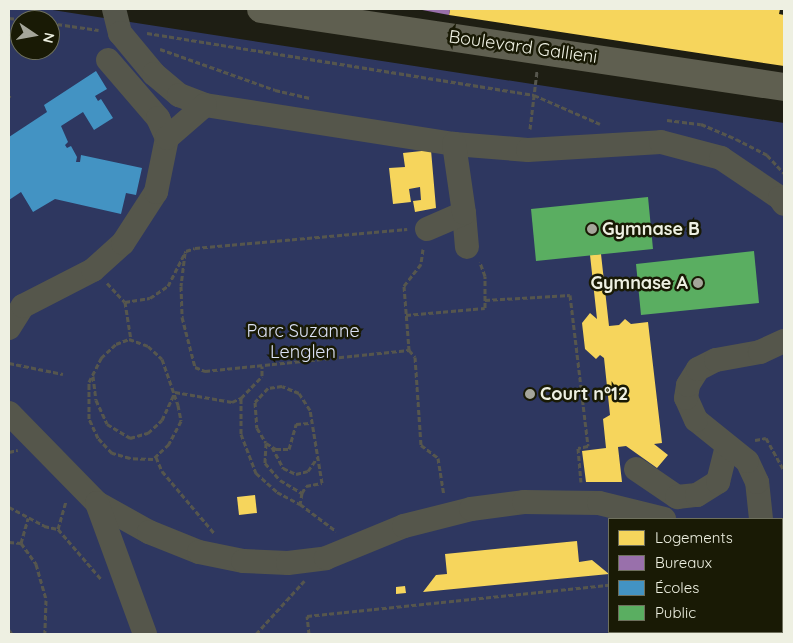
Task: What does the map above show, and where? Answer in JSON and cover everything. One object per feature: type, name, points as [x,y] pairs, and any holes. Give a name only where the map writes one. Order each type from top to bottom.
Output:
[{"type":"main road","name":"Boulevard Gallieni","points":[[261,9],[362,16],[784,87]]},
{"type":"lane","points":[[114,9],[120,34],[154,74],[179,95],[205,105],[454,144],[528,150],[661,142],[721,158],[780,198],[784,204]]},
{"type":"lane","points":[[9,328],[23,306],[88,272],[122,243],[148,210],[162,173],[167,138],[158,118],[108,60]]},
{"type":"lane","points":[[167,138],[205,105]]},
{"type":"lane","points":[[454,144],[467,247]]},
{"type":"lane","points":[[418,229],[464,213]]},
{"type":"lane","points":[[761,518],[757,482],[746,461],[696,420],[686,398],[688,385],[698,369],[716,360],[760,352],[784,341]]},
{"type":"lane","points":[[9,413],[97,504],[149,532],[199,552],[243,561],[288,563],[326,558],[404,526],[447,515],[524,502],[599,503],[660,518]]},
{"type":"lane","points":[[636,469],[677,497],[697,494],[718,482],[727,446]]},
{"type":"lane","points":[[97,504],[145,634]]},
{"type":"path","points":[[60,25],[120,34],[190,38],[534,95],[574,110],[608,128]]},
{"type":"path","points":[[157,48],[275,90],[321,101]]},
{"type":"path","points":[[528,150],[534,95]]},
{"type":"path","points":[[186,251],[228,244],[418,229],[423,239],[421,264],[404,286],[409,350],[415,358],[421,445],[438,458],[447,515]]},
{"type":"path","points":[[406,315],[485,308],[484,276],[478,256],[467,247]]},
{"type":"path","points":[[125,302],[150,298],[168,286],[186,251]]},
{"type":"path","points":[[186,251],[180,286],[182,318],[195,367],[205,371],[409,350]]},
{"type":"path","points":[[88,272],[112,286],[125,302],[131,339]]},
{"type":"path","points":[[485,300],[570,295],[588,446],[578,448],[583,503]]},
{"type":"path","points":[[131,339],[148,346],[162,359],[175,392],[181,421],[169,444],[153,460],[130,458],[112,453],[98,438],[89,419],[88,392],[92,375],[101,358],[116,344],[131,339]]},
{"type":"path","points":[[9,363],[63,374]]},
{"type":"path","points":[[175,392],[224,402],[241,398],[262,376],[262,366]]},
{"type":"path","points":[[92,375],[96,400],[107,424],[130,438],[148,433],[162,420],[175,392]]},
{"type":"path","points":[[300,504],[302,493],[306,486],[322,483],[310,423],[310,410],[299,394],[282,386],[268,388],[255,402],[257,428],[266,443],[272,446],[289,449],[296,424],[310,423]]},
{"type":"path","points":[[241,398],[241,434],[256,473],[277,492],[300,504],[334,529],[349,550]]},
{"type":"path","points":[[266,443],[265,464],[280,480],[302,493]]},
{"type":"path","points":[[272,446],[283,468],[296,474],[308,471],[317,458]]},
{"type":"path","points":[[156,457],[162,471],[216,535]]},
{"type":"path","points":[[9,507],[28,518],[58,529],[79,550],[103,582]]},
{"type":"path","points":[[21,543],[28,518]]},
{"type":"path","points":[[9,542],[21,543],[36,564],[46,600],[45,634]]},
{"type":"path","points":[[256,634],[326,558]]},
{"type":"path","points":[[309,634],[307,616],[608,585]]},
{"type":"path","points":[[9,630],[12,634]]},
{"type":"green space","name":"Parc Suzanne Lenglen","points":[[9,9],[52,10],[10,10],[10,60],[60,60],[60,11],[784,123],[784,634],[9,634]]},
{"type":"building: Logements","points":[[450,9],[780,9],[779,14],[784,15],[784,66],[449,15]]},
{"type":"building: Logements","points":[[431,150],[436,208],[415,212],[413,201],[421,200],[420,187],[409,189],[411,202],[393,204],[389,168],[405,167],[403,153]]},
{"type":"building: Logements","points":[[601,254],[609,326],[619,325],[625,319],[631,324],[648,322],[662,443],[654,444],[668,455],[657,468],[626,446],[618,447],[622,482],[586,482],[582,451],[606,448],[603,419],[610,415],[604,358],[600,355],[596,359],[585,349],[582,323],[590,313],[597,319],[590,255]]},
{"type":"building: Logements","points":[[255,495],[257,513],[239,515],[237,497]]},
{"type":"building: Logements","points":[[577,541],[579,562],[592,560],[608,574],[423,592],[436,575],[447,574],[445,554]]},
{"type":"building: Logements","points":[[405,586],[406,593],[396,594],[396,587]]},
{"type":"building: Bureaux","points":[[417,9],[450,9],[449,15]]},
{"type":"building: Écoles","points":[[96,71],[107,89],[95,96],[98,101],[101,99],[113,118],[94,130],[83,112],[61,126],[68,142],[65,145],[67,148],[71,146],[77,157],[76,162],[80,162],[81,155],[142,168],[136,195],[126,193],[121,214],[55,199],[33,212],[21,192],[9,200],[9,137],[47,112],[44,105]]},
{"type":"building: Public","name":"Gymnase B","points":[[648,197],[653,249],[536,261],[531,209]]},
{"type":"building: Public","name":"Gymnase A","points":[[754,251],[759,303],[641,315],[636,264]]},
{"type":"place","name":"Gymnase B","points":[[592,229]]},
{"type":"place","name":"Gymnase A","points":[[698,283]]},
{"type":"place","name":"Court n°12","points":[[530,394]]}]
